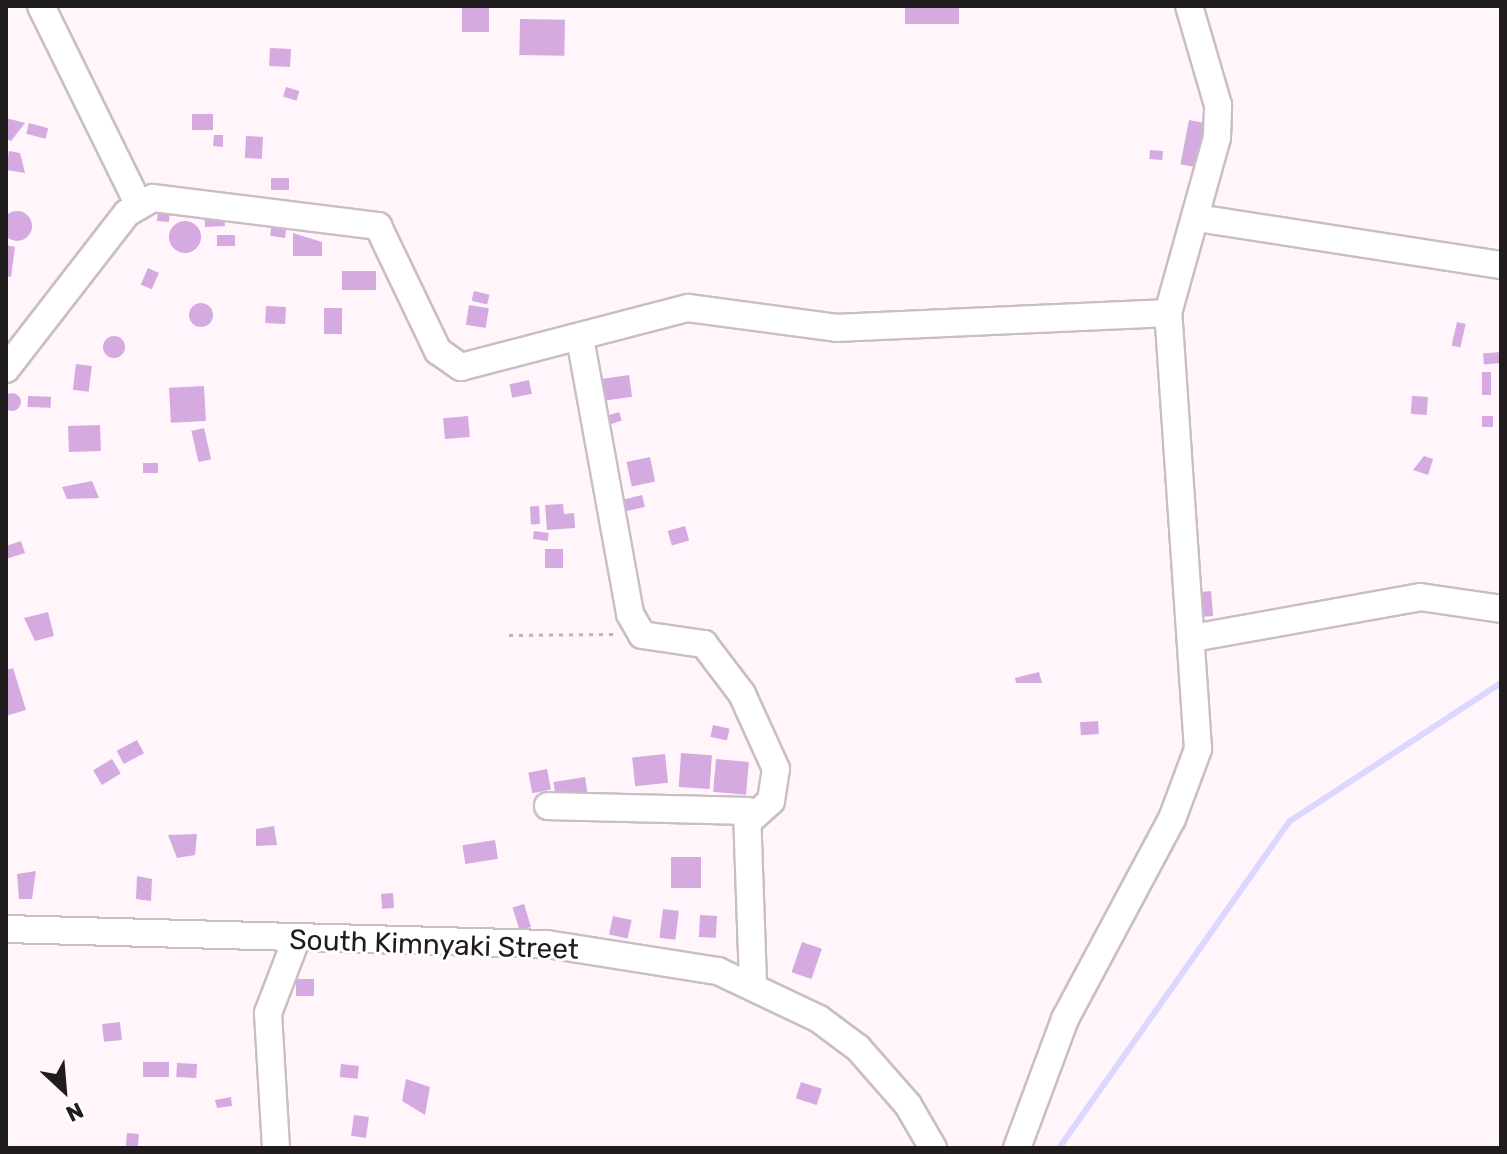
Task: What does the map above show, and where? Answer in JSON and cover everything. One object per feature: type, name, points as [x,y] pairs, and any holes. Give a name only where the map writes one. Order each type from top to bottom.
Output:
[{"type":"street","points":[[41,6],[137,201]]},
{"type":"street","points":[[1017,1148],[1065,1019],[1190,781],[1198,749],[1193,638],[1168,313],[1217,138],[1218,105],[1189,6]]},
{"type":"street","points":[[137,201],[230,203],[378,226],[447,363],[478,365],[688,308],[837,328],[1168,313]]},
{"type":"street","points":[[6,369],[137,201]]},
{"type":"street","points":[[1197,218],[1501,265]]},
{"type":"street","points":[[580,338],[630,614],[642,635],[704,644],[742,694],[776,769],[771,801],[751,819],[753,983]]},
{"type":"street","points":[[1193,638],[1430,596],[1501,609]]},
{"type":"street","points":[[548,806],[732,806],[751,819]]},
{"type":"street","name":"South Kimnyaki Street","points":[[6,929],[296,940],[547,944],[681,963],[753,983],[858,1048],[908,1105],[933,1148]]},
{"type":"street","points":[[276,1148],[268,1013],[296,940]]},
{"type":"path","points":[[509,635],[642,635]]},
{"type":"building","points":[[462,6],[489,6],[489,32],[462,32]]},
{"type":"building","points":[[905,6],[959,6],[959,24],[905,24]]},
{"type":"building","points":[[520,19],[565,20],[564,56],[519,55]]},
{"type":"building","points":[[270,48],[291,49],[290,67],[269,66]]},
{"type":"building","points":[[286,87],[299,91],[296,101],[283,97]]},
{"type":"building","points":[[192,114],[213,114],[213,130],[192,130]]},
{"type":"building","points":[[6,118],[25,123],[11,141],[6,139]]},
{"type":"building","points":[[1189,120],[1205,123],[1196,167],[1180,164]]},
{"type":"building","points":[[29,123],[48,128],[45,139],[26,134]]},
{"type":"building","points":[[214,135],[223,135],[223,147],[213,146]]},
{"type":"building","points":[[246,136],[263,137],[262,159],[245,158]]},
{"type":"building","points":[[1150,150],[1163,151],[1162,160],[1149,159]]},
{"type":"building","points":[[9,151],[20,153],[25,173],[6,170]]},
{"type":"building","points":[[271,178],[289,178],[289,190],[271,190]]},
{"type":"building","points":[[224,208],[225,226],[205,227],[204,209]]},
{"type":"building","points":[[158,209],[170,210],[169,222],[157,221]]},
{"type":"building","points":[[17,211],[28,215],[32,226],[28,237],[17,241],[6,237],[2,226],[6,215]]},
{"type":"building","points":[[273,215],[288,217],[285,238],[270,236]]},
{"type":"building","points":[[185,221],[196,226],[201,237],[196,248],[185,253],[174,248],[169,237],[174,226]]},
{"type":"building","points":[[293,233],[322,242],[322,256],[293,256]]},
{"type":"building","points":[[217,235],[235,235],[235,246],[217,246]]},
{"type":"building","points":[[6,245],[15,247],[11,277],[6,276]]},
{"type":"building","points":[[148,268],[159,273],[152,289],[141,284]]},
{"type":"building","points":[[342,271],[376,271],[376,290],[342,290]]},
{"type":"building","points":[[474,291],[490,295],[487,305],[472,301]]},
{"type":"building","points":[[201,303],[210,306],[213,315],[210,324],[201,327],[192,324],[189,315],[192,306]]},
{"type":"building","points":[[469,305],[489,308],[486,328],[466,325]]},
{"type":"building","points":[[266,306],[286,307],[285,324],[265,323]]},
{"type":"building","points":[[324,308],[342,308],[342,334],[324,334]]},
{"type":"building","points":[[1457,322],[1466,324],[1460,347],[1452,345]]},
{"type":"building","points":[[114,336],[122,339],[125,347],[122,355],[114,358],[106,355],[103,347],[106,339]]},
{"type":"building","points":[[1500,352],[1501,363],[1484,364],[1483,353]]},
{"type":"building","points":[[76,364],[92,366],[89,392],[73,390]]},
{"type":"building","points":[[1482,372],[1491,372],[1491,395],[1482,395]]},
{"type":"building","points":[[629,375],[632,397],[602,401],[599,379]]},
{"type":"building","points":[[529,380],[532,394],[512,398],[509,384]]},
{"type":"building","points":[[204,386],[206,421],[171,423],[169,388]]},
{"type":"building","points":[[12,393],[21,402],[12,411],[3,402]]},
{"type":"building","points":[[28,396],[51,397],[51,408],[28,407]]},
{"type":"building","points":[[1412,396],[1428,397],[1427,415],[1411,414]]},
{"type":"building","points":[[619,412],[622,421],[608,425],[606,416]]},
{"type":"building","points":[[468,416],[470,437],[445,439],[443,418]]},
{"type":"building","points":[[1482,416],[1493,416],[1493,427],[1482,427]]},
{"type":"building","points":[[100,425],[101,451],[69,452],[68,426]]},
{"type":"building","points":[[204,428],[211,459],[199,462],[191,431]]},
{"type":"building","points":[[1424,456],[1433,459],[1428,475],[1413,470]]},
{"type":"building","points":[[650,457],[655,481],[632,486],[627,462]]},
{"type":"building","points":[[143,463],[158,463],[158,473],[143,473]]},
{"type":"building","points":[[92,481],[99,498],[67,499],[62,487]]},
{"type":"building","points":[[642,495],[645,507],[621,513],[618,501]]},
{"type":"building","points":[[563,504],[564,514],[574,513],[575,528],[547,530],[545,505]]},
{"type":"building","points":[[530,506],[539,506],[540,524],[531,524]]},
{"type":"building","points":[[685,526],[689,540],[672,545],[668,531]]},
{"type":"building","points":[[534,531],[549,533],[548,541],[533,539]]},
{"type":"building","points":[[21,541],[25,553],[6,559],[6,546]]},
{"type":"building","points":[[545,549],[563,549],[563,568],[545,568]]},
{"type":"building","points":[[1211,591],[1213,616],[1200,617],[1198,592]]},
{"type":"building","points":[[48,612],[54,636],[35,641],[24,618]]},
{"type":"building","points":[[13,668],[26,710],[6,716],[6,670]]},
{"type":"building","points":[[1039,672],[1042,683],[1016,683],[1015,678]]},
{"type":"building","points":[[1098,721],[1099,734],[1081,735],[1080,722]]},
{"type":"building","points":[[713,725],[730,729],[727,741],[710,737]]},
{"type":"building","points":[[137,740],[144,753],[124,764],[117,751]]},
{"type":"building","points":[[681,753],[712,755],[710,789],[679,787]]},
{"type":"building","points":[[665,754],[668,783],[635,786],[632,757]]},
{"type":"building","points":[[112,759],[121,774],[102,785],[93,770]]},
{"type":"building","points":[[716,759],[749,762],[746,795],[713,792]]},
{"type":"building","points":[[547,769],[551,790],[532,793],[528,773]]},
{"type":"building","points":[[585,777],[588,795],[556,800],[553,782]]},
{"type":"building","points":[[274,826],[277,845],[256,846],[256,829]]},
{"type":"building","points":[[197,834],[195,855],[177,858],[168,835]]},
{"type":"building","points":[[495,840],[498,859],[465,864],[462,845]]},
{"type":"building","points":[[671,857],[701,857],[701,888],[671,888]]},
{"type":"building","points":[[36,871],[32,899],[19,899],[17,874]]},
{"type":"building","points":[[137,876],[152,879],[151,901],[136,899]]},
{"type":"building","points":[[393,893],[394,908],[382,909],[381,894]]},
{"type":"building","points":[[524,904],[531,927],[520,930],[513,908]]},
{"type":"building","points":[[663,909],[679,911],[675,940],[659,938]]},
{"type":"building","points":[[700,915],[717,916],[716,938],[699,937]]},
{"type":"building","points":[[613,916],[632,920],[628,939],[609,935]]},
{"type":"building","points":[[802,942],[822,949],[811,979],[792,972]]},
{"type":"building","points":[[296,979],[314,979],[314,996],[296,996]]},
{"type":"building","points":[[120,1022],[122,1040],[104,1042],[102,1024]]},
{"type":"building","points":[[143,1062],[169,1062],[169,1077],[143,1077]]},
{"type":"building","points":[[177,1063],[197,1064],[196,1078],[176,1077]]},
{"type":"building","points":[[341,1064],[359,1066],[358,1079],[340,1077]]},
{"type":"building","points":[[406,1079],[430,1087],[425,1115],[402,1101]]},
{"type":"building","points":[[801,1082],[822,1089],[817,1105],[796,1098]]},
{"type":"building","points":[[231,1097],[232,1106],[217,1108],[215,1100]]},
{"type":"building","points":[[354,1115],[369,1117],[366,1138],[351,1136]]},
{"type":"building","points":[[127,1133],[139,1134],[138,1147],[126,1146]]},
{"type":"waterway","points":[[1059,1148],[1290,821],[1501,683]]}]
